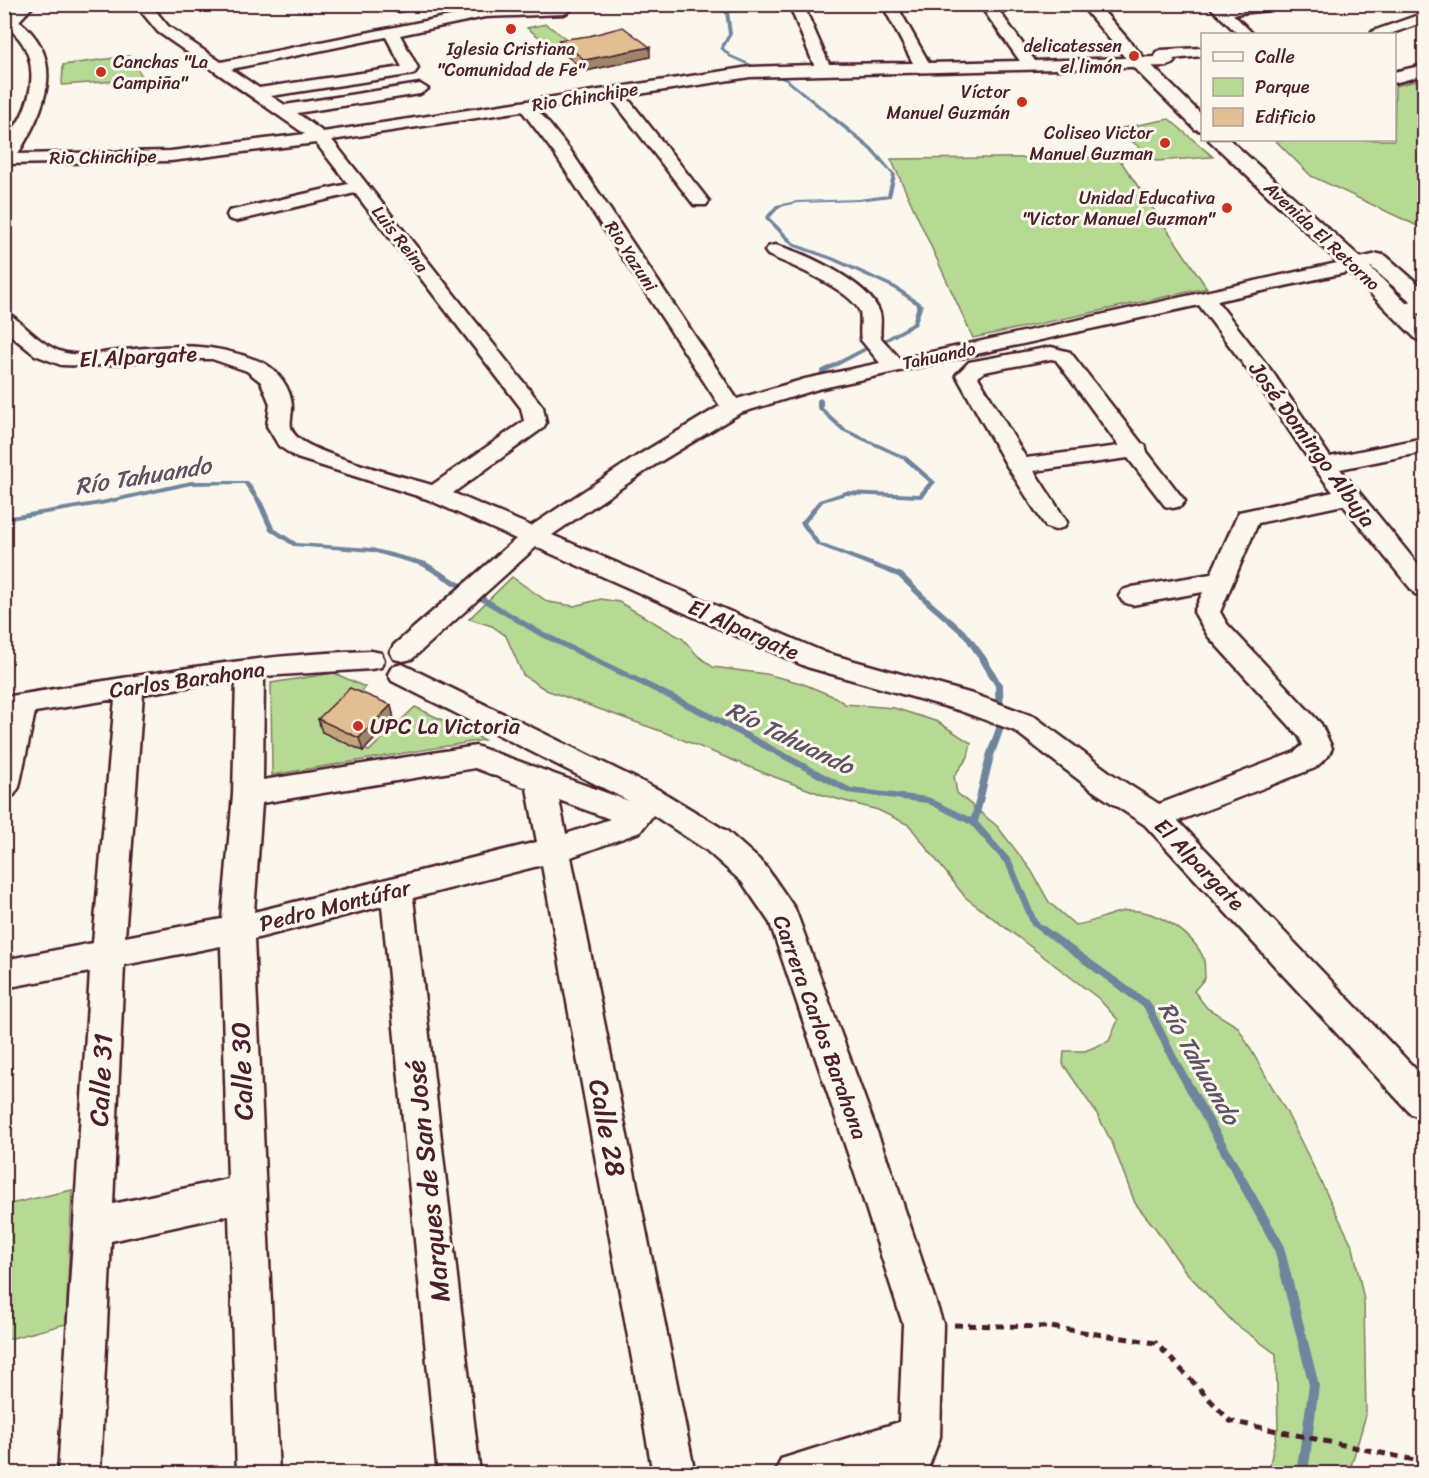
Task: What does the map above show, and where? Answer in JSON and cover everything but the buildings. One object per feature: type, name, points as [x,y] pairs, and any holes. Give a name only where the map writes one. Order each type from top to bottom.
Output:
[{"type":"main road","points":[[1088,4],[1139,63],[1201,123]]},
{"type":"main road","points":[[1146,38],[1182,75]]},
{"type":"main road","points":[[1396,78],[1425,70]]},
{"type":"main road","points":[[1177,101],[1201,99]]},
{"type":"main road","name":"Avenida El Retorno","points":[[1220,141],[1355,265],[1425,334]]},
{"type":"main road","name":"Avenida El Retorno","points":[[1250,141],[1378,261],[1425,301]]},
{"type":"street","points":[[4,158],[14,145],[41,87],[42,69],[38,56],[26,35],[7,19],[28,4]]},
{"type":"street","name":"Luis Reina","points":[[142,4],[163,29],[320,137],[532,406],[535,423],[435,494]]},
{"type":"street","points":[[796,4],[823,68]]},
{"type":"street","points":[[889,4],[924,68]]},
{"type":"street","points":[[986,4],[1030,66]]},
{"type":"street","points":[[1218,8],[1286,4]]},
{"type":"street","points":[[218,67],[391,32],[478,7]]},
{"type":"street","points":[[407,10],[430,11],[478,7],[564,10]]},
{"type":"street","points":[[1218,8],[1245,33]]},
{"type":"street","points":[[1381,33],[1425,17]]},
{"type":"street","points":[[256,93],[408,71],[410,68],[391,32]]},
{"type":"street","name":"Rio Chinchipe","points":[[4,158],[171,156],[320,137],[750,72],[823,68],[1139,63],[1201,52]]},
{"type":"street","points":[[281,111],[420,88]]},
{"type":"street","points":[[615,93],[700,201]]},
{"type":"street","name":"Rio Yazuni","points":[[526,106],[561,150],[732,408]]},
{"type":"street","points":[[236,215],[359,187]]},
{"type":"street","points":[[776,251],[831,278],[862,300],[869,309],[871,340],[895,366]]},
{"type":"street","name":"Tahuando","points":[[403,663],[427,631],[528,542],[645,461],[732,408],[813,384],[1378,261]]},
{"type":"street","name":"José Domingo Albuja","points":[[1204,298],[1265,378],[1324,465],[1425,588]]},
{"type":"street","points":[[1398,309],[1425,307]]},
{"type":"street","name":"El Alpargate","points":[[4,319],[42,351],[61,359],[91,360],[164,353],[214,353],[255,366],[271,379],[281,404],[278,426],[287,441],[305,453],[435,494],[528,542],[817,660],[966,702],[1025,724],[1102,782],[1156,817],[1425,1102]]},
{"type":"street","points":[[999,343],[1015,359]]},
{"type":"street","points":[[1055,522],[1018,466],[967,375],[977,367],[1051,353],[1063,356],[1137,450],[1173,501]]},
{"type":"street","points":[[1324,465],[1425,445]]},
{"type":"street","points":[[1018,466],[1137,450]]},
{"type":"street","points":[[1156,817],[1305,760],[1318,748],[1311,731],[1210,621],[1208,612],[1248,517],[1348,496]]},
{"type":"street","points":[[1132,596],[1220,581]]},
{"type":"street","name":"Carlos Barahona","points":[[14,706],[250,668],[337,660],[371,660],[368,669],[373,676],[391,679],[403,663]]},
{"type":"street","name":"Carrera Carlos Barahona","points":[[403,663],[642,807],[717,841],[753,873],[784,918],[879,1189],[923,1324],[912,1455]]},
{"type":"street","name":"Calle 30","points":[[250,668],[248,794],[237,930],[258,1473]]},
{"type":"street","name":"Calle 31","points":[[79,1473],[108,953],[130,686]]},
{"type":"street","points":[[4,787],[14,706]]},
{"type":"street","points":[[248,794],[476,757],[541,782],[642,807]]},
{"type":"street","name":"Calle 28","points":[[541,782],[674,1473]]},
{"type":"street","name":"Pedro Montúfar","points":[[4,974],[237,930],[554,850],[629,824],[642,807]]},
{"type":"street","name":"Marques de San José","points":[[396,889],[459,1473]]},
{"type":"street","points":[[92,1227],[247,1193]]},
{"type":"street","points":[[796,1473],[912,1455]]},
{"type":"path","points":[[923,1324],[1050,1327],[1156,1343],[1230,1421],[1425,1462]]},
{"type":"green space","points":[[546,24],[568,40],[548,44],[527,28]]},
{"type":"green space","name":"Canchas \"La Campiña\"","points":[[129,56],[144,79],[62,85],[63,65]]},
{"type":"green space","points":[[1424,79],[1424,229],[1311,176],[1276,141],[1396,141],[1396,86]]},
{"type":"green space","name":"Coliseo Victor Manuel Guzman","points":[[1169,119],[1213,157],[1156,161],[1117,129]]},
{"type":"green space","points":[[1118,157],[1207,288],[973,338],[891,159]]},
{"type":"green space","points":[[512,577],[548,602],[574,606],[601,599],[619,602],[683,639],[697,655],[713,667],[766,674],[801,683],[835,697],[845,704],[894,708],[938,722],[971,743],[968,757],[954,776],[957,793],[997,826],[1031,870],[1049,902],[1075,925],[1118,912],[1135,911],[1158,917],[1189,937],[1202,955],[1204,963],[1205,978],[1194,991],[1207,1008],[1238,1027],[1287,1113],[1353,1247],[1364,1300],[1366,1415],[1349,1473],[1268,1473],[1278,1427],[1276,1354],[1234,1323],[1185,1271],[1135,1203],[1113,1145],[1097,1114],[1063,1064],[1064,1051],[1085,1051],[1109,1041],[1118,1020],[1098,998],[965,897],[909,825],[878,810],[826,796],[666,733],[546,690],[523,675],[506,636],[492,626],[469,619]]},
{"type":"green space","points":[[334,673],[365,687],[322,732],[369,751],[415,707],[484,740],[272,775],[271,683]]},
{"type":"green space","points":[[72,1190],[66,1324],[5,1340],[5,1205]]},
{"type":"waterway","points":[[726,4],[730,34],[722,48],[730,56],[757,68]]},
{"type":"waterway","points":[[775,75],[787,80],[870,148],[894,175],[889,196],[859,200],[797,202],[778,206],[767,218],[794,245],[833,259],[894,287],[920,305],[914,324],[882,342]]},
{"type":"waterway","points":[[822,374],[823,371],[869,347]]},
{"type":"waterway","points":[[820,400],[820,408],[844,430],[905,458],[933,482],[921,496],[846,493],[821,501],[803,523],[818,544],[900,575],[966,635],[999,686],[1000,728],[990,756],[974,823]]},
{"type":"waterway","name":"Río Tahuando","points":[[4,519],[101,503],[191,483],[246,482],[260,503],[271,529],[295,545],[372,550],[424,564],[538,632],[700,711],[850,791],[928,800],[974,823]]},
{"type":"waterway","name":"Río Tahuando","points":[[974,823],[1009,863],[1034,923],[1147,1005],[1173,1058],[1279,1247],[1314,1385],[1302,1474]]},
{"type":"place","name":"Iglesia Cristiana \"Comunidad de Fe\"","points":[[511,29]]},
{"type":"place","name":"delicatessen el limón","points":[[1134,56]]},
{"type":"place","name":"Canchas \"La Campiña\"","points":[[101,72]]},
{"type":"place","name":"Víctor Manuel Guzmán","points":[[1022,102]]},
{"type":"place","name":"Coliseo Victor Manuel Guzman","points":[[1165,143]]},
{"type":"place","name":"Unidad Educativa \"Victor Manuel Guzman\"","points":[[1227,208]]},
{"type":"place","name":"UPC La Victoria","points":[[358,726]]}]
